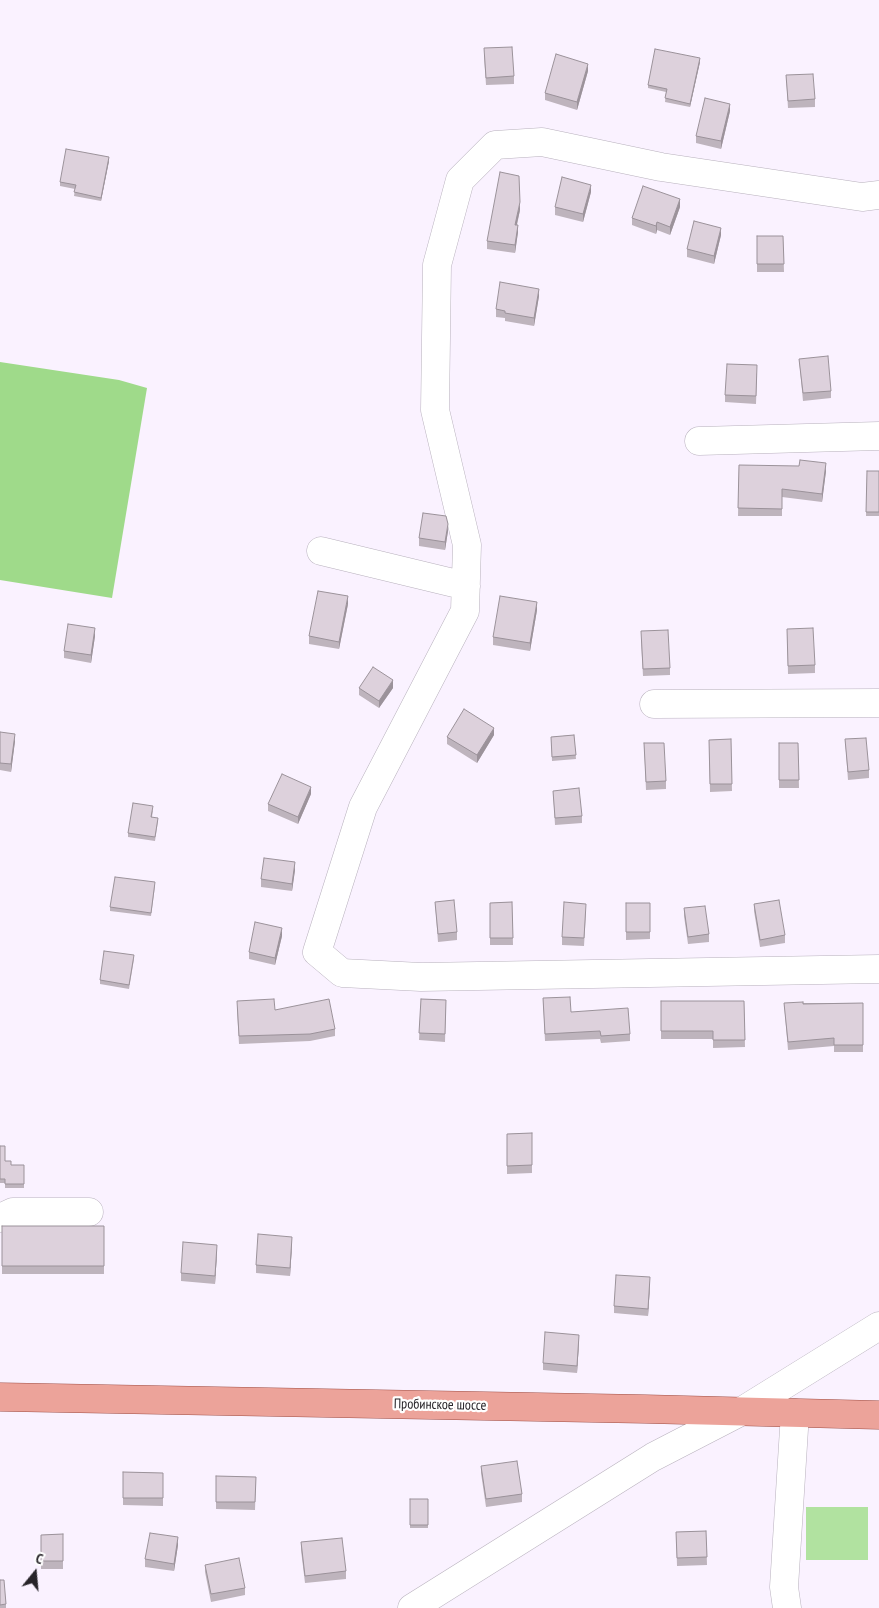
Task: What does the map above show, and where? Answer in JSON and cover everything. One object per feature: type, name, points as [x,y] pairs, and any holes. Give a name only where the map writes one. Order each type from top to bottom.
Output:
[{"type":"main road","name":"Пробинское шоссе","points":[[0,1397],[879,1415]]},
{"type":"street","points":[[879,195],[862,197],[661,167],[542,142],[495,145],[460,180],[437,265],[435,410],[467,546],[465,612],[363,807],[317,952],[342,973],[421,977],[879,970]]},
{"type":"street","points":[[699,441],[879,436]]},
{"type":"street","points":[[321,551],[466,586]]},
{"type":"street","points":[[654,704],[879,703]]},
{"type":"street","points":[[0,1218],[13,1212],[89,1212]]},
{"type":"street","points":[[412,1608],[653,1457],[742,1411],[879,1326]]},
{"type":"street","points":[[787,1608],[784,1587],[795,1413]]},
{"type":"green space","points":[[0,362],[119,380],[147,388],[112,598],[0,580]]},
{"type":"green space","points":[[806,1507],[868,1507],[868,1560],[806,1560]]},
{"type":"building","points":[[512,47],[514,76],[486,78],[484,48]]},
{"type":"building","points":[[655,49],[700,58],[690,104],[665,98],[667,89],[648,85]]},
{"type":"building","points":[[556,54],[588,64],[577,102],[545,93]]},
{"type":"building","points":[[813,74],[815,99],[788,101],[786,75]]},
{"type":"building","points":[[705,98],[730,104],[721,141],[696,136]]},
{"type":"building","points":[[66,149],[109,157],[101,198],[74,192],[76,185],[60,182]]},
{"type":"building","points":[[500,172],[519,176],[520,202],[515,225],[518,225],[515,245],[487,241]]},
{"type":"building","points":[[562,177],[591,185],[583,214],[555,207]]},
{"type":"building","points":[[643,186],[680,199],[670,227],[657,222],[656,226],[632,218]]},
{"type":"building","points":[[694,221],[721,228],[714,256],[687,249]]},
{"type":"building","points":[[757,236],[783,236],[784,264],[757,264]]},
{"type":"building","points":[[500,282],[539,289],[534,318],[505,313],[505,311],[496,309]]},
{"type":"building","points":[[828,356],[831,391],[803,393],[799,359]]},
{"type":"building","points":[[727,364],[757,365],[756,396],[725,395]]},
{"type":"building","points":[[800,460],[826,463],[822,494],[782,489],[782,509],[738,508],[739,465],[799,466]]},
{"type":"building","points":[[867,471],[879,471],[879,512],[866,512]]},
{"type":"building","points":[[423,513],[446,516],[448,524],[445,542],[419,538]]},
{"type":"building","points":[[318,591],[348,596],[339,642],[309,636]]},
{"type":"building","points":[[500,596],[537,602],[530,643],[493,637]]},
{"type":"building","points":[[68,624],[95,628],[91,655],[64,651]]},
{"type":"building","points":[[813,628],[815,665],[788,666],[787,629]]},
{"type":"building","points":[[668,630],[670,668],[643,669],[641,631]]},
{"type":"building","points":[[373,667],[393,680],[379,701],[359,688]]},
{"type":"building","points":[[464,709],[494,728],[477,755],[447,737]]},
{"type":"building","points":[[0,732],[15,734],[11,764],[0,763]]},
{"type":"building","points":[[574,735],[576,755],[552,757],[551,737]]},
{"type":"building","points":[[866,738],[869,770],[848,772],[845,739]]},
{"type":"building","points":[[731,739],[732,784],[710,784],[709,740]]},
{"type":"building","points":[[644,743],[664,743],[666,781],[646,782]]},
{"type":"building","points":[[779,743],[798,743],[799,780],[779,780]]},
{"type":"building","points":[[282,774],[311,787],[298,817],[268,804]]},
{"type":"building","points":[[579,788],[582,816],[555,818],[553,791]]},
{"type":"building","points":[[133,803],[153,806],[151,817],[158,818],[155,837],[128,833]]},
{"type":"building","points":[[264,858],[295,862],[292,884],[261,879]]},
{"type":"building","points":[[115,877],[155,882],[151,913],[110,907]]},
{"type":"building","points":[[454,900],[457,932],[438,934],[435,902]]},
{"type":"building","points":[[779,900],[785,935],[760,940],[754,904]]},
{"type":"building","points":[[512,902],[513,938],[490,938],[490,903]]},
{"type":"building","points":[[564,902],[586,904],[584,938],[562,937]]},
{"type":"building","points":[[626,903],[650,903],[650,932],[626,932]]},
{"type":"building","points":[[705,906],[709,934],[688,937],[684,908]]},
{"type":"building","points":[[255,922],[282,928],[275,958],[249,952]]},
{"type":"building","points":[[104,951],[134,955],[129,985],[100,980]]},
{"type":"building","points":[[570,997],[571,1012],[628,1008],[630,1034],[601,1036],[600,1031],[545,1034],[543,998]]},
{"type":"building","points":[[274,999],[275,1010],[329,999],[335,1029],[310,1034],[239,1036],[237,1001]]},
{"type":"building","points":[[421,999],[446,1000],[445,1034],[419,1033]]},
{"type":"building","points":[[661,1001],[744,1001],[745,1040],[713,1040],[713,1031],[661,1031]]},
{"type":"building","points":[[803,1002],[803,1004],[863,1003],[863,1045],[834,1045],[834,1038],[788,1042],[784,1003]]},
{"type":"building","points":[[532,1133],[532,1165],[507,1166],[507,1134]]},
{"type":"building","points":[[0,1146],[5,1146],[5,1161],[11,1161],[11,1165],[24,1165],[24,1184],[5,1184],[5,1179],[0,1179]]},
{"type":"building","points":[[2,1226],[104,1226],[104,1266],[2,1266]]},
{"type":"building","points":[[258,1234],[292,1237],[290,1268],[256,1265]]},
{"type":"building","points":[[183,1242],[217,1245],[215,1276],[181,1273]]},
{"type":"building","points":[[616,1275],[650,1277],[648,1309],[614,1306]]},
{"type":"building","points":[[545,1332],[579,1335],[577,1366],[543,1363]]},
{"type":"building","points":[[517,1461],[522,1494],[486,1499],[481,1466]]},
{"type":"building","points":[[123,1472],[163,1473],[163,1498],[123,1498]]},
{"type":"building","points":[[216,1476],[256,1477],[255,1502],[216,1502]]},
{"type":"building","points":[[410,1499],[428,1499],[428,1525],[410,1525]]},
{"type":"building","points":[[706,1531],[707,1557],[677,1558],[676,1532]]},
{"type":"building","points":[[150,1533],[178,1537],[174,1564],[145,1559]]},
{"type":"building","points":[[63,1534],[63,1561],[41,1561],[41,1535]]},
{"type":"building","points":[[342,1538],[346,1571],[305,1576],[301,1542]]},
{"type":"building","points":[[239,1558],[245,1588],[211,1594],[205,1565]]},
{"type":"building","points":[[0,1580],[4,1580],[6,1604],[0,1605]]}]
